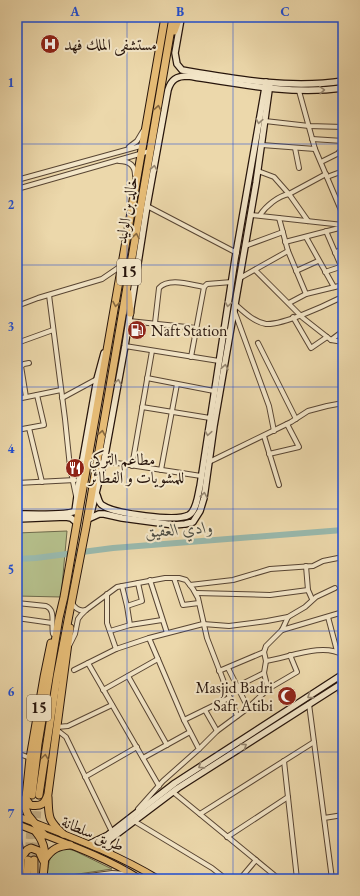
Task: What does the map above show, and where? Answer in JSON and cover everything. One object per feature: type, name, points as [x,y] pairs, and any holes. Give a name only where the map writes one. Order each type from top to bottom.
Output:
[{"type":"highway","name":"خالد بن الوليد","points":[[76,524],[77,510],[110,338],[165,17]]},
{"type":"highway","name":"خالد بن الوليد","points":[[88,522],[173,17]]},
{"type":"highway","points":[[169,40],[180,17]]},
{"type":"highway","points":[[127,286],[130,313]]},
{"type":"highway","points":[[82,464],[89,453]]},
{"type":"highway","name":"15","points":[[72,600],[88,522]]},
{"type":"highway","name":"15","points":[[43,879],[45,861],[44,845],[30,821],[26,809],[31,797],[30,758],[46,664],[64,597],[76,524]]},
{"type":"highway","points":[[17,807],[31,797],[53,700],[72,600]]},
{"type":"highway","points":[[48,795],[44,803],[39,806],[30,805],[38,744],[59,618]]},
{"type":"highway","name":"15","points":[[48,795],[71,625],[69,618]]},
{"type":"highway","points":[[48,795],[48,814],[50,819],[63,834]]},
{"type":"highway","name":"15","points":[[30,821],[44,835]]},
{"type":"highway","points":[[17,836],[28,859],[34,879]]},
{"type":"highway","points":[[27,879],[27,850],[37,849],[42,854],[45,861],[54,849],[70,845]]},
{"type":"highway","points":[[20,879],[28,859]]},
{"type":"main road","name":"طريق سلطانة","points":[[17,816],[89,844],[140,868],[158,879]]},
{"type":"main road","name":"طريق سلطانة","points":[[17,824],[116,865],[140,879]]},
{"type":"street","points":[[180,17],[175,59],[182,70],[188,73],[299,91],[343,88]]},
{"type":"street","points":[[88,522],[97,494],[104,462],[125,346],[147,206],[170,85],[176,77],[188,73]]},
{"type":"street","points":[[267,85],[310,84],[343,81]]},
{"type":"street","points":[[97,494],[100,504],[123,515],[174,525],[192,522],[200,511],[204,498],[216,401],[235,307],[258,171],[265,121],[267,85]]},
{"type":"street","points":[[88,522],[104,514],[183,517],[190,514],[194,510],[210,418],[216,401],[214,390],[236,253],[267,85]]},
{"type":"street","points":[[299,91],[315,149],[343,215]]},
{"type":"street","points":[[265,121],[343,128]]},
{"type":"street","points":[[119,151],[137,141],[147,122]]},
{"type":"street","points":[[312,139],[343,141]]},
{"type":"street","points":[[17,180],[152,142]]},
{"type":"street","points":[[262,145],[315,149]]},
{"type":"street","points":[[295,148],[299,168]]},
{"type":"street","points":[[17,189],[150,151]]},
{"type":"street","points":[[321,162],[341,152],[343,157]]},
{"type":"street","points":[[111,162],[127,161],[134,167],[135,192]]},
{"type":"street","points":[[260,215],[283,195],[289,194],[343,170]]},
{"type":"street","points":[[258,171],[274,177],[289,194],[308,221]]},
{"type":"street","points":[[29,176],[31,185]]},
{"type":"street","points":[[247,192],[254,194]]},
{"type":"street","points":[[337,201],[343,198]]},
{"type":"street","points":[[147,206],[236,253]]},
{"type":"street","points":[[251,214],[343,226]]},
{"type":"street","points":[[279,218],[288,251],[306,294]]},
{"type":"street","points":[[286,242],[343,226]]},
{"type":"street","points":[[245,246],[283,232]]},
{"type":"street","points":[[325,272],[342,266],[326,232]]},
{"type":"street","points":[[306,237],[318,261],[334,287]]},
{"type":"street","points":[[335,253],[343,248]]},
{"type":"street","points":[[240,278],[288,251]]},
{"type":"street","points":[[296,272],[318,261]]},
{"type":"street","points":[[17,306],[102,279],[114,272],[122,264]]},
{"type":"street","points":[[255,270],[300,315],[329,338],[343,342]]},
{"type":"street","points":[[155,323],[159,288],[165,283],[172,282],[204,287],[207,284],[232,282]]},
{"type":"street","points":[[289,303],[306,294],[343,285]]},
{"type":"street","points":[[191,357],[204,287]]},
{"type":"street","points":[[49,295],[72,481],[77,500]]},
{"type":"street","points":[[235,307],[253,319],[266,324],[314,311],[340,298]]},
{"type":"street","points":[[235,307],[269,406],[274,430]]},
{"type":"street","points":[[293,317],[311,348],[343,331]]},
{"type":"street","points":[[129,321],[196,328]]},
{"type":"street","points":[[17,343],[53,330]]},
{"type":"street","points":[[17,514],[77,510],[79,480],[97,379],[103,356],[110,338]]},
{"type":"street","points":[[258,343],[296,419]]},
{"type":"street","points":[[125,346],[219,361]]},
{"type":"street","points":[[132,466],[152,351]]},
{"type":"street","points":[[26,398],[21,366],[29,363]]},
{"type":"street","points":[[147,378],[214,390]]},
{"type":"street","points":[[62,398],[97,379]]},
{"type":"street","points":[[160,470],[177,384]]},
{"type":"street","points":[[17,399],[61,390]]},
{"type":"street","points":[[17,430],[44,425],[37,395]]},
{"type":"street","points":[[209,462],[264,436],[308,411],[343,403]]},
{"type":"street","points":[[142,407],[210,418]]},
{"type":"street","points":[[269,454],[299,447],[287,424]]},
{"type":"street","points":[[29,428],[42,482]]},
{"type":"street","points":[[264,436],[279,485]]},
{"type":"street","points":[[104,462],[201,476]]},
{"type":"street","points":[[17,483],[79,480]]},
{"type":"street","points":[[17,519],[71,518],[76,524]]},
{"type":"street","points":[[190,585],[233,580],[270,569],[313,566],[323,561],[343,557]]},
{"type":"street","points":[[306,566],[308,590],[312,599]]},
{"type":"street","points":[[68,645],[75,634],[78,619],[86,610],[118,587],[165,578],[186,580],[196,593],[207,638],[237,716]]},
{"type":"street","points":[[174,578],[183,605],[199,603]]},
{"type":"street","points":[[150,580],[167,633]]},
{"type":"street","points":[[127,606],[142,601],[138,583]]},
{"type":"street","points":[[122,586],[130,625]]},
{"type":"street","points":[[74,670],[116,649],[148,638],[203,624],[229,626],[288,617],[305,607],[312,599],[335,588]]},
{"type":"street","points":[[196,593],[270,594],[308,590]]},
{"type":"street","points":[[107,594],[107,623],[116,649]]},
{"type":"street","points":[[72,600],[77,609],[82,611],[86,610]]},
{"type":"street","points":[[17,603],[48,606],[52,610],[53,634]]},
{"type":"street","points":[[282,630],[342,613],[343,618]]},
{"type":"street","points":[[268,689],[264,673],[266,661],[264,652],[266,646],[282,630],[288,617]]},
{"type":"street","points":[[328,617],[337,651]]},
{"type":"street","points":[[17,618],[52,623]]},
{"type":"street","points":[[110,631],[130,625],[162,620]]},
{"type":"street","points":[[148,638],[184,720],[199,749]]},
{"type":"street","points":[[266,661],[275,660],[290,655],[322,650],[337,651],[343,655],[343,662]]},
{"type":"street","points":[[219,671],[264,652]]},
{"type":"street","points":[[133,819],[159,786],[217,730],[248,708],[268,689],[297,672],[290,655]]},
{"type":"street","points":[[103,690],[158,659]]},
{"type":"street","points":[[88,664],[159,786]]},
{"type":"street","points":[[228,668],[248,708]]},
{"type":"street","points":[[238,686],[264,673]]},
{"type":"street","points":[[341,675],[343,703]]},
{"type":"street","points":[[111,854],[107,845],[109,840],[175,783],[341,675]]},
{"type":"street","points":[[128,676],[167,745]]},
{"type":"street","points":[[89,844],[103,838],[133,819],[341,684]]},
{"type":"street","points":[[184,720],[229,698]]},
{"type":"street","points":[[309,704],[332,879]]},
{"type":"street","points":[[57,728],[65,727],[112,705]]},
{"type":"street","points":[[205,710],[217,730]]},
{"type":"street","points":[[57,728],[66,737],[112,832]]},
{"type":"street","points":[[143,758],[190,732]]},
{"type":"street","points":[[200,814],[314,742]]},
{"type":"street","points":[[85,777],[137,747]]},
{"type":"street","points":[[17,753],[30,758]]},
{"type":"street","points":[[284,761],[297,879]]},
{"type":"street","points":[[173,792],[279,879]]},
{"type":"street","points":[[227,836],[288,797]]},
{"type":"street","points":[[324,818],[343,815]]},
{"type":"street","points":[[133,819],[212,868],[226,879]]},
{"type":"street","points":[[240,879],[256,860]]},
{"type":"street","points":[[66,879],[112,873],[131,874]]},
{"type":"green space","points":[[67,531],[61,597],[17,596],[17,533]]},
{"type":"green space","points":[[65,848],[75,851],[112,869],[51,878],[47,874],[51,857],[56,852]]},
{"type":"waterway","name":"وادي العقيق","points":[[17,559],[113,548],[343,530]]},
{"type":"tunnel","points":[[28,860],[32,795]]},
{"type":"tunnel","points":[[34,860],[39,795]]},
{"type":"place","name":"مستشفى الملك فهد","points":[[50,44]]},
{"type":"place","name":"Naft Station","points":[[137,330]]},
{"type":"place","name":"مطاعم التركي للمشويات و الفطائر","points":[[75,468]]},
{"type":"place","name":"Masjid Badri Safr Atibi","points":[[287,696]]}]
